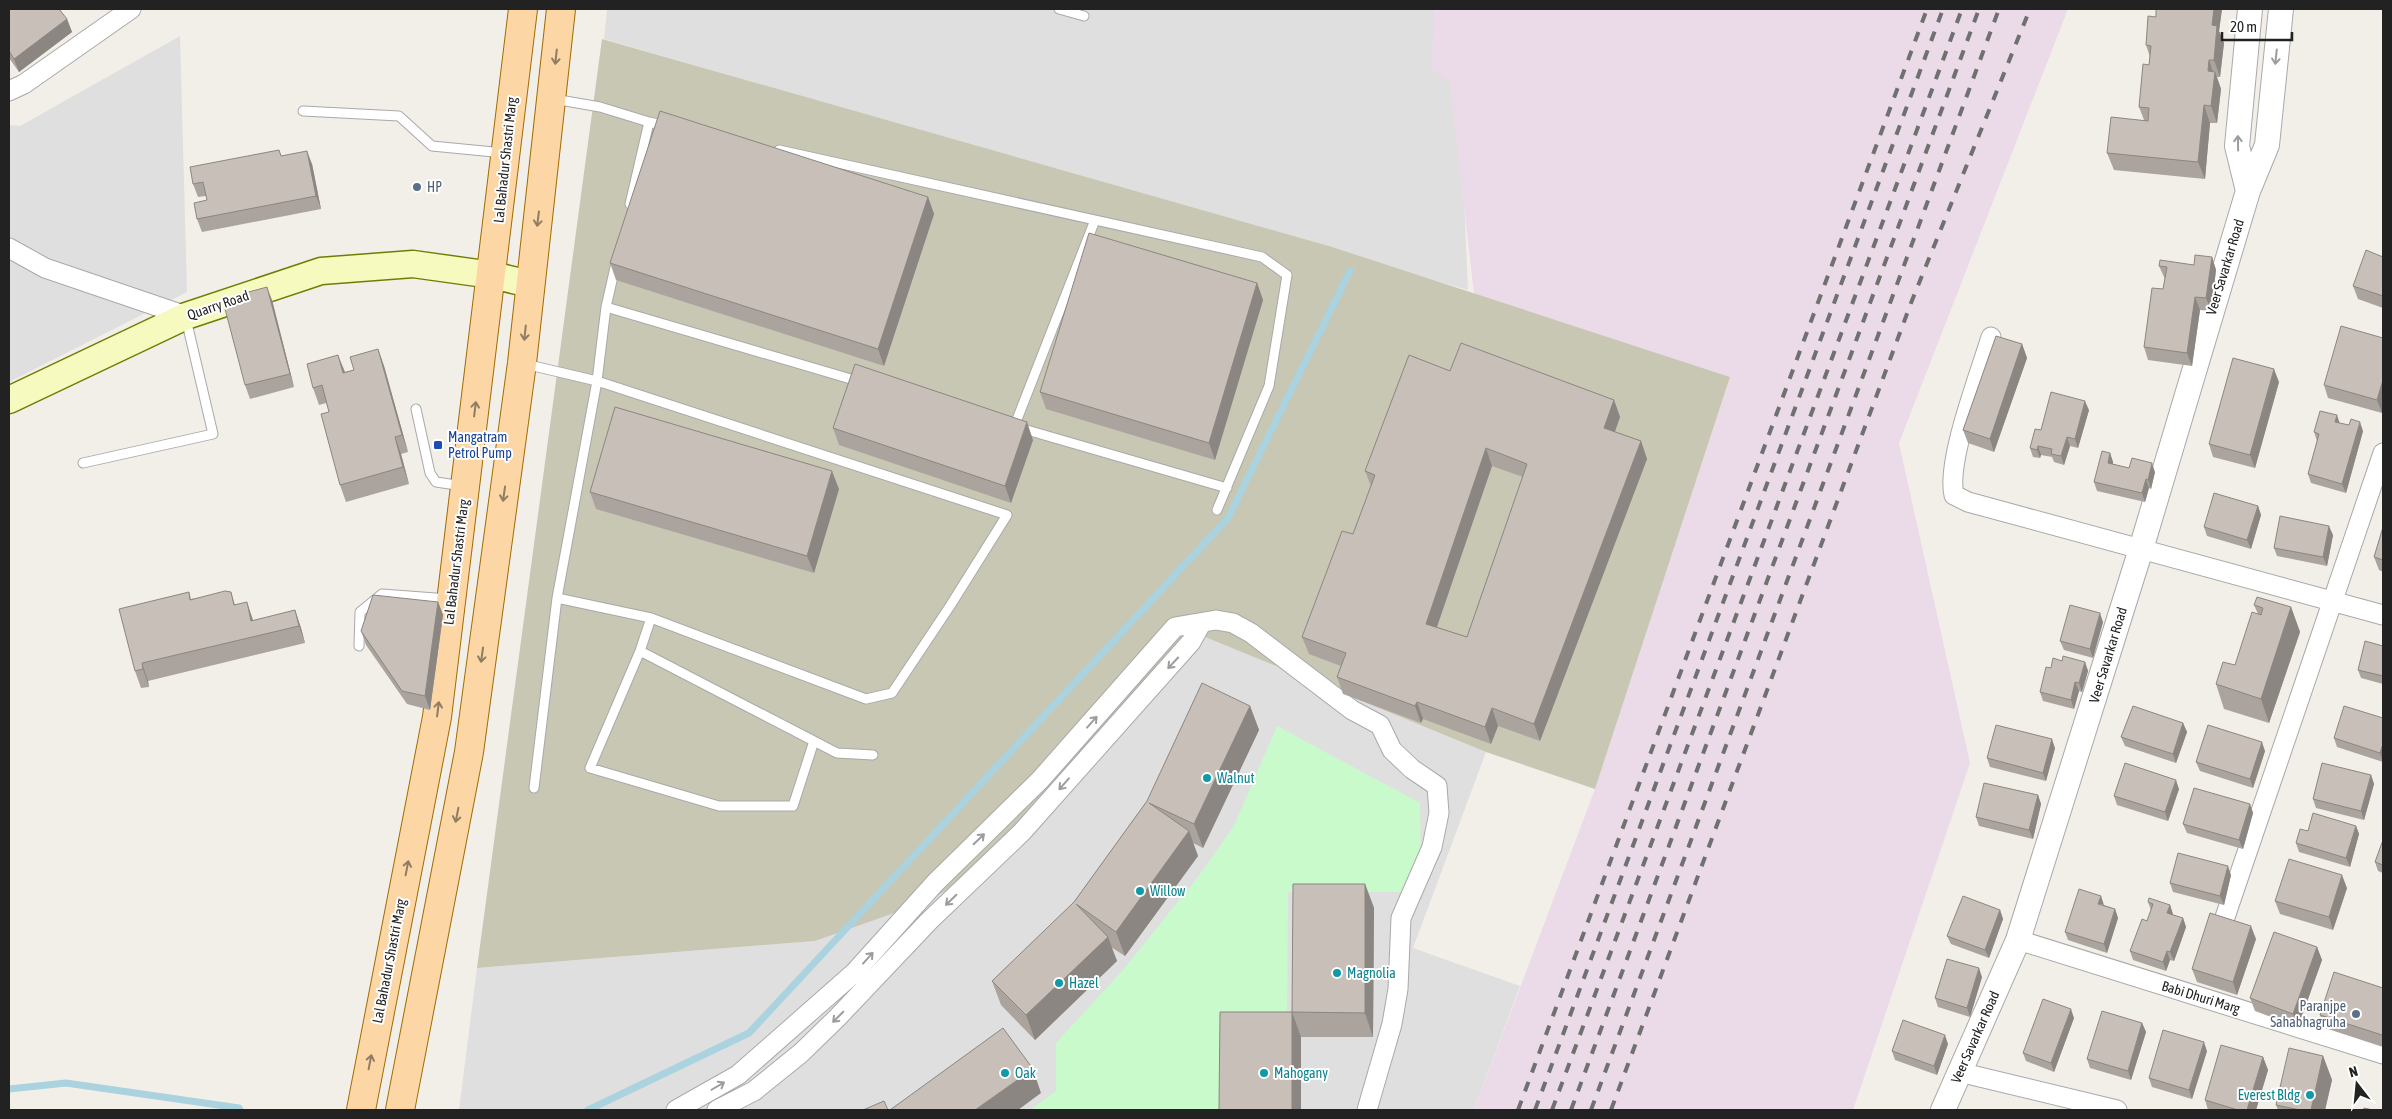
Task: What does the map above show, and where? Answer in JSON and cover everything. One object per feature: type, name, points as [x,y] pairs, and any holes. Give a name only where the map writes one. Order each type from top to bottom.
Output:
[{"type":"main road","name":"Lal Bahadur Shastri Marg","points":[[361,1110],[437,717],[523,9]]},
{"type":"main road","points":[[400,1110],[469,752],[522,364],[561,9]]},
{"type":"main road","name":"Quarry Road","points":[[9,400],[186,316],[321,270],[414,264],[492,275],[530,284]]},
{"type":"street","points":[[9,91],[24,84],[131,9]]},
{"type":"street","points":[[2248,190],[2237,146],[2250,9]]},
{"type":"street","name":"Veer Savarkar Road","points":[[1943,1110],[2018,940],[2141,549],[2248,190],[2267,145],[2281,9]]},
{"type":"street","points":[[9,248],[45,268],[186,316]]},
{"type":"street","points":[[1991,337],[1955,457],[1951,482],[1954,494],[1968,502],[2383,615]]},
{"type":"street","points":[[2224,923],[2383,453]]},
{"type":"street","points":[[676,1110],[738,1075],[854,974],[935,883],[1024,796],[1175,627],[1216,620],[1233,623],[1251,633],[1352,710],[1380,725],[1392,750],[1412,769],[1437,786],[1440,813],[1432,847],[1401,918],[1398,989],[1392,1024],[1367,1110]]},
{"type":"street","points":[[717,1110],[754,1091],[800,1053],[837,1018],[929,921],[1022,832],[1192,642],[1201,624]]},
{"type":"street","points":[[1024,796],[1042,809]]},
{"type":"street","name":"Babi Dhuri Marg","points":[[2018,940],[2383,1054]]},
{"type":"street","points":[[1959,1072],[2117,1110]]},
{"type":"lane","points":[[1059,9],[1084,16]]},
{"type":"lane","points":[[552,99],[600,107],[649,122],[678,128]]},
{"type":"lane","points":[[304,111],[399,116],[432,146],[504,153]]},
{"type":"lane","points":[[628,214],[649,122]]},
{"type":"lane","points":[[766,147],[1262,257],[1287,275],[1269,386],[1217,510]]},
{"type":"lane","points":[[1014,427],[1095,220]]},
{"type":"lane","points":[[534,788],[556,598],[597,381],[606,307],[619,252]]},
{"type":"lane","points":[[606,307],[872,385]]},
{"type":"lane","points":[[83,464],[213,434],[186,316]]},
{"type":"lane","points":[[522,364],[597,381],[1007,515],[950,606],[892,693],[866,699],[651,618],[556,598]]},
{"type":"lane","points":[[416,409],[430,473],[436,482],[466,486]]},
{"type":"lane","points":[[1004,424],[1227,488]]},
{"type":"lane","points":[[359,646],[360,612],[382,594],[452,600]]},
{"type":"lane","points":[[651,618],[640,651],[590,768],[719,806],[793,806],[814,741]]},
{"type":"lane","points":[[640,651],[837,753],[873,755]]},
{"type":"shaded area","points":[[607,9],[1456,9],[1468,290],[604,39]]},
{"type":"shaded area","points":[[1434,9],[2068,9],[1899,443],[1970,763],[1853,1110],[1474,1110],[1595,789],[1730,377],[1474,294],[1450,83],[1432,69]]},
{"type":"shaded area","points":[[180,36],[187,292],[9,382],[9,125],[20,126]]},
{"type":"shaded area","points":[[602,39],[1332,247],[1730,377],[1595,789],[1486,752],[1205,637],[1010,856],[925,902],[815,941],[477,968]]},
{"type":"shaded area","points":[[1205,637],[1486,752],[1413,948],[1520,986],[1474,1110],[459,1110],[477,968],[815,941],[1010,856]]},
{"type":"green space","points":[[1277,726],[1420,803],[1421,892],[1288,892],[1287,1019],[1228,1110],[1030,1110],[1056,1091],[1056,1043],[1123,970],[1198,877],[1234,826]]},
{"type":"building","points":[[9,9],[59,9],[67,19],[14,59],[9,51]]},
{"type":"building","points":[[2156,9],[2214,9],[2212,25],[2217,26],[2214,60],[2209,60],[2208,71],[2215,72],[2211,106],[2204,105],[2198,162],[2107,153],[2111,117],[2148,121],[2149,108],[2139,107],[2143,64],[2149,65],[2151,46],[2146,45],[2148,16],[2156,17]]},
{"type":"building","points":[[660,111],[928,197],[878,349],[610,263]]},
{"type":"building","points":[[279,150],[281,156],[307,151],[316,196],[197,219],[194,203],[207,200],[203,182],[193,184],[190,167]]},
{"type":"building","points":[[1089,233],[1257,283],[1209,443],[1040,392]]},
{"type":"building","points":[[2366,250],[2383,257],[2383,296],[2353,286]]},
{"type":"building","points":[[2195,255],[2212,257],[2206,298],[2195,297],[2187,353],[2144,347],[2152,288],[2163,289],[2167,267],[2159,266],[2160,260],[2194,265]]},
{"type":"building","points":[[267,287],[290,374],[245,385],[224,305],[247,299],[245,293]]},
{"type":"building","points":[[2341,326],[2383,338],[2383,380],[2377,400],[2324,385]]},
{"type":"building","points":[[1996,336],[2022,344],[1990,439],[1963,430]]},
{"type":"building","points":[[1461,343],[1614,400],[1604,428],[1641,441],[1534,724],[1492,708],[1485,727],[1417,702],[1415,706],[1337,677],[1346,653],[1302,637],[1342,531],[1353,534],[1375,475],[1365,471],[1409,355],[1450,371]],"holes":[[[1486,448],[1527,464],[1467,637],[1426,624]]]},
{"type":"building","points":[[378,349],[402,435],[395,437],[403,467],[340,485],[321,414],[329,412],[322,385],[313,388],[307,364],[338,355],[343,373],[354,370],[350,357]]},
{"type":"building","points":[[2233,358],[2274,369],[2250,455],[2209,444]]},
{"type":"building","points":[[855,364],[1027,422],[1005,486],[833,428]]},
{"type":"building","points":[[2051,392],[2085,401],[2075,439],[2067,437],[2061,456],[2051,454],[2052,449],[2038,446],[2037,450],[2030,448],[2035,429],[2041,430]]},
{"type":"building","points":[[615,407],[832,471],[807,556],[590,492]]},
{"type":"building","points":[[2320,411],[2337,415],[2335,422],[2349,425],[2351,419],[2360,422],[2342,484],[2308,474],[2319,434],[2314,432]]},
{"type":"building","points":[[2102,451],[2110,453],[2108,463],[2129,468],[2132,458],[2152,463],[2148,480],[2146,479],[2142,493],[2094,482]]},
{"type":"building","points":[[2214,493],[2258,506],[2247,540],[2204,527]]},
{"type":"building","points":[[2280,516],[2329,526],[2323,557],[2274,548]]},
{"type":"building","points":[[2383,527],[2383,560],[2374,557]]},
{"type":"building","points":[[225,591],[231,592],[234,605],[247,602],[251,621],[295,610],[299,626],[142,663],[143,669],[135,671],[119,609],[189,592],[190,600]]},
{"type":"building","points":[[373,595],[438,602],[425,696],[402,691],[361,631]]},
{"type":"building","points":[[2257,597],[2291,607],[2261,699],[2216,684],[2223,662],[2235,665],[2252,612],[2261,615],[2263,608],[2254,605]]},
{"type":"building","points":[[2070,605],[2100,613],[2090,649],[2060,641]]},
{"type":"building","points":[[2365,641],[2383,646],[2383,676],[2358,670]]},
{"type":"building","points":[[2063,656],[2085,662],[2079,683],[2075,682],[2071,700],[2040,692],[2046,667],[2051,668],[2053,658],[2062,661]]},
{"type":"building","points":[[1202,683],[1250,706],[1194,824],[1149,803],[1189,831],[1116,932],[1076,904],[1108,937],[1026,1015],[992,981],[1074,902],[1147,801]]},
{"type":"building","points":[[2133,706],[2183,723],[2173,754],[2121,737]]},
{"type":"building","points":[[2344,706],[2383,718],[2383,744],[2380,753],[2334,738]]},
{"type":"building","points":[[1996,725],[2052,739],[2043,773],[1987,758]]},
{"type":"building","points":[[2208,725],[2262,742],[2250,779],[2196,762]]},
{"type":"building","points":[[2125,763],[2176,780],[2165,812],[2114,796]]},
{"type":"building","points":[[2322,763],[2371,775],[2361,811],[2313,799]]},
{"type":"building","points":[[1984,783],[2038,795],[2029,830],[1976,817]]},
{"type":"building","points":[[2194,788],[2250,804],[2239,840],[2183,824]]},
{"type":"building","points":[[2313,813],[2356,826],[2346,858],[2296,843],[2300,829],[2308,831]]},
{"type":"building","points":[[2383,840],[2383,865],[2375,862]]},
{"type":"building","points":[[2178,853],[2228,866],[2220,896],[2170,883]]},
{"type":"building","points":[[2289,859],[2342,875],[2329,917],[2275,901]]},
{"type":"building","name":"Magnolia","points":[[1293,884],[1365,884],[1365,1013],[1292,1012]]},
{"type":"building","points":[[2079,889],[2101,896],[2098,904],[2115,909],[2104,944],[2065,932]]},
{"type":"building","points":[[1963,896],[2000,910],[1985,950],[1947,936]]},
{"type":"building","points":[[2149,898],[2170,905],[2167,913],[2183,918],[2170,952],[2167,951],[2163,962],[2130,951],[2142,919],[2147,921],[2153,904],[2148,902]]},
{"type":"building","points":[[2210,913],[2251,926],[2233,982],[2192,969]]},
{"type":"building","points":[[2274,932],[2317,947],[2293,1014],[2250,998]]},
{"type":"building","points":[[1947,959],[1979,968],[1967,1008],[1935,998]]},
{"type":"building","name":"Paranjpe Sahabhagruha","points":[[2334,972],[2383,988],[2382,1035],[2320,1015]]},
{"type":"building","points":[[2043,999],[2071,1009],[2051,1063],[2023,1053]]},
{"type":"building","points":[[2102,1011],[2142,1023],[2128,1071],[2087,1059]]},
{"type":"building","name":"Mahogany","points":[[1220,1012],[1292,1012],[1292,1110],[1219,1110]]},
{"type":"building","points":[[1903,1020],[1945,1035],[1934,1066],[1892,1051]]},
{"type":"building","points":[[1003,1028],[1033,1069],[975,1110],[890,1110]]},
{"type":"building","points":[[2163,1030],[2204,1042],[2189,1090],[2149,1078]]},
{"type":"building","points":[[2221,1045],[2263,1057],[2247,1110],[2238,1110],[2205,1100]]},
{"type":"building","points":[[2289,1048],[2323,1056],[2311,1110],[2300,1110],[2276,1105]]},
{"type":"building","points":[[884,1101],[888,1110],[863,1110]]},
{"type":"waterway","points":[[588,1110],[749,1033],[1228,518],[1350,271]]},
{"type":"waterway","points":[[9,1089],[66,1083],[239,1108],[240,1110]]},
{"type":"railway","points":[[1518,1110],[1927,9]]},
{"type":"railway","points":[[1535,1110],[1943,9]]},
{"type":"railway","points":[[1552,1110],[1962,9]]},
{"type":"railway","points":[[1571,1110],[1979,9]]},
{"type":"railway","points":[[1591,1110],[1999,9]]},
{"type":"railway","points":[[1611,1110],[1911,303],[2030,9]]},
{"type":"place","name":"HP","points":[[417,187]]},
{"type":"place","name":"Mangatram Petrol Pump","points":[[438,445]]},
{"type":"place","name":"Walnut","points":[[1207,778]]},
{"type":"place","name":"Willow","points":[[1140,891]]},
{"type":"place","name":"Magnolia","points":[[1337,973]]},
{"type":"place","name":"Hazel","points":[[1059,983]]},
{"type":"place","name":"Paranjpe Sahabhagruha","points":[[2356,1014]]},
{"type":"place","name":"Oak","points":[[1005,1073]]},
{"type":"place","name":"Mahogany","points":[[1264,1073]]},
{"type":"place","name":"Everest Bldg","points":[[2310,1095]]}]
